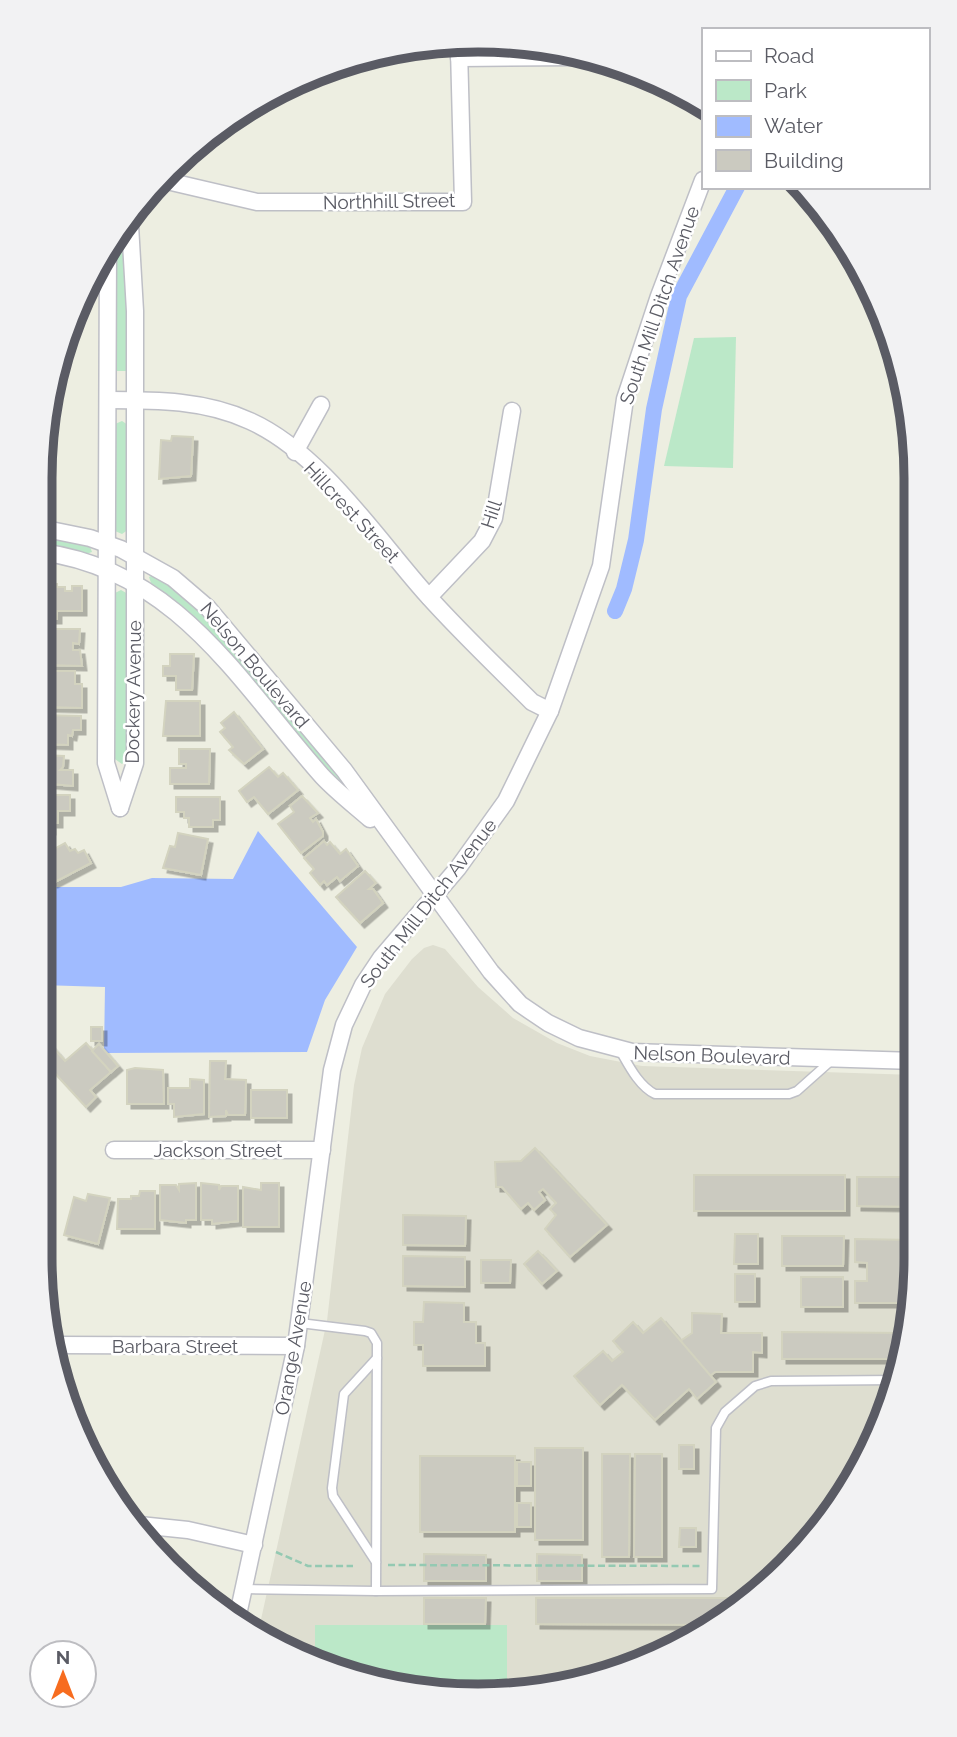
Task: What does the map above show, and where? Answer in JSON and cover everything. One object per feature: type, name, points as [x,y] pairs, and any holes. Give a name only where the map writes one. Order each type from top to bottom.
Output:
[{"type":"street","points":[[459,54],[533,56]]},
{"type":"street","name":"Northhill Street","points":[[172,182],[257,202],[463,202],[459,54]]},
{"type":"street","name":"South Mill Ditch Avenue","points":[[332,1070],[344,1025],[363,985],[386,952],[436,896],[506,800],[550,711],[601,565],[625,399],[659,296],[702,183]]},
{"type":"street","name":"Dockery Avenue","points":[[108,269],[106,763],[120,808],[135,763],[135,311],[130,233]]},
{"type":"street","name":"Hillcrest Street","points":[[108,400],[191,404],[234,415],[275,435],[328,481],[429,597],[532,702],[550,711]]},
{"type":"street","points":[[295,452],[321,405]]},
{"type":"street","name":"Hill","points":[[429,597],[482,541],[494,519],[512,411]]},
{"type":"street","name":"Nelson Boulevard","points":[[52,530],[107,543],[135,556],[173,578],[208,608],[344,770],[491,972],[520,1004],[565,1032],[620,1050],[904,1061]]},
{"type":"street","name":"Nelson Boulevard","points":[[52,555],[106,568],[135,582],[192,624],[325,778],[391,838]]},
{"type":"street","name":"Orange Avenue","points":[[239,1611],[300,1324],[332,1070]]},
{"type":"street","name":"Jackson Street","points":[[114,1150],[322,1150]]},
{"type":"street","name":"Barbara Street","points":[[62,1345],[296,1346]]},
{"type":"street","points":[[147,1525],[173,1527],[254,1545]]},
{"type":"lane","points":[[620,1050],[631,1069],[647,1089],[655,1094],[794,1093],[833,1059]]},
{"type":"lane","points":[[300,1324],[371,1333],[376,1343],[376,1591]]},
{"type":"lane","points":[[376,1562],[333,1496],[332,1488],[344,1394],[377,1358]]},
{"type":"lane","points":[[244,1589],[712,1589],[714,1436],[725,1412],[755,1386],[771,1381],[887,1380]]},
{"type":"path","points":[[276,1552],[308,1566],[353,1566]]},
{"type":"path","points":[[388,1565],[702,1566]]},
{"type":"shaded area","points":[[433,945],[445,949],[478,987],[513,1018],[557,1043],[590,1056],[642,1066],[904,1075],[904,1286],[901,1314],[890,1369],[872,1422],[833,1495],[780,1560],[715,1613],[642,1652],[589,1670],[534,1681],[451,1684],[395,1676],[315,1652],[260,1624],[327,1321],[354,1085],[362,1048],[385,994],[424,948]]},
{"type":"green space","points":[[124,241],[129,371],[114,371],[114,258]]},
{"type":"green space","points":[[736,337],[733,468],[664,466],[694,338]]},
{"type":"green space","points":[[122,421],[128,425],[129,529],[122,534],[115,531],[115,424]]},
{"type":"green space","points":[[52,537],[89,544],[92,552],[86,554],[52,547]]},
{"type":"green space","points":[[155,574],[202,609],[359,799],[332,773],[208,631],[181,605],[151,583],[149,577]]},
{"type":"green space","points":[[121,590],[128,594],[128,758],[122,764],[112,757],[115,593]]},
{"type":"green space","points":[[315,1625],[507,1625],[507,1684],[423,1681],[368,1670],[315,1652]]},
{"type":"water","points":[[258,831],[357,947],[325,1000],[307,1052],[104,1053],[105,987],[52,985],[52,887],[121,887],[152,878],[233,879]]},
{"type":"building","points":[[172,436],[193,437],[191,476],[159,479],[161,440],[171,441]]},
{"type":"building","points":[[52,584],[65,587],[65,591],[72,591],[72,586],[82,586],[82,611],[57,611],[57,619],[52,619]]},
{"type":"building","points":[[52,629],[80,629],[79,644],[73,643],[73,650],[80,650],[82,666],[52,665]]},
{"type":"building","points":[[170,654],[194,654],[192,690],[176,690],[176,676],[163,676],[163,666],[170,666]]},
{"type":"building","points":[[52,671],[75,671],[75,684],[82,684],[82,708],[52,707]]},
{"type":"building","points":[[166,701],[200,701],[200,736],[163,736]]},
{"type":"building","points":[[234,712],[263,749],[244,764],[229,750],[233,747],[220,732],[225,728],[221,723]]},
{"type":"building","points":[[52,715],[81,716],[81,730],[73,730],[72,736],[68,735],[68,745],[52,744]]},
{"type":"building","points":[[179,749],[210,749],[209,784],[170,784],[170,768],[186,768],[186,764],[179,764]]},
{"type":"building","points":[[52,755],[64,756],[60,770],[73,770],[73,786],[52,784]]},
{"type":"building","points":[[269,767],[278,777],[283,773],[298,790],[268,814],[254,797],[247,802],[239,791]]},
{"type":"building","points":[[52,795],[70,795],[70,811],[58,811],[58,823],[52,823]]},
{"type":"building","points":[[302,796],[318,813],[310,818],[313,822],[316,819],[323,836],[301,853],[278,824],[294,812],[290,806]]},
{"type":"building","points":[[176,797],[220,797],[220,820],[213,820],[213,827],[189,827],[189,818],[184,818],[184,812],[176,812]]},
{"type":"building","points":[[178,833],[208,839],[201,875],[163,868],[170,846],[175,847]]},
{"type":"building","points":[[324,841],[327,845],[330,842],[340,854],[346,849],[358,866],[340,881],[337,877],[327,885],[324,881],[320,885],[310,873],[314,869],[304,858]]},
{"type":"building","points":[[65,843],[70,851],[75,849],[78,853],[84,850],[91,863],[53,883],[52,850]]},
{"type":"building","points":[[365,871],[376,883],[369,889],[373,889],[383,903],[360,923],[336,897]]},
{"type":"building","points":[[91,1027],[102,1027],[102,1041],[91,1041]]},
{"type":"building","points":[[86,1043],[111,1072],[90,1090],[96,1097],[86,1107],[52,1070],[52,1046],[65,1061]]},
{"type":"building","points":[[99,1044],[118,1066],[111,1072],[92,1051]]},
{"type":"building","points":[[210,1061],[226,1061],[225,1079],[246,1080],[245,1115],[228,1115],[226,1110],[226,1116],[209,1117]]},
{"type":"building","points":[[127,1070],[163,1070],[164,1104],[127,1104]]},
{"type":"building","points":[[190,1079],[204,1080],[204,1114],[174,1117],[174,1104],[168,1104],[168,1088],[190,1088]]},
{"type":"building","points":[[251,1090],[287,1090],[287,1118],[251,1118]]},
{"type":"building","points":[[535,1148],[607,1225],[570,1257],[545,1229],[556,1215],[550,1209],[556,1203],[543,1189],[539,1192],[545,1200],[534,1210],[528,1203],[521,1209],[502,1187],[496,1187],[495,1162],[521,1161]]},
{"type":"building","points":[[694,1175],[845,1175],[845,1211],[694,1211]]},
{"type":"building","points":[[857,1177],[904,1177],[904,1207],[857,1206]]},
{"type":"building","points":[[196,1183],[196,1220],[186,1220],[186,1223],[160,1220],[160,1185],[176,1185],[179,1190],[179,1184]]},
{"type":"building","points":[[201,1183],[219,1185],[219,1190],[221,1186],[238,1186],[238,1221],[212,1224],[212,1220],[201,1220]]},
{"type":"building","points":[[261,1183],[279,1183],[279,1227],[243,1227],[243,1187],[261,1190]]},
{"type":"building","points":[[140,1191],[155,1191],[155,1229],[117,1229],[118,1199],[131,1199],[131,1196],[139,1196]]},
{"type":"building","points":[[88,1194],[110,1198],[98,1244],[64,1235],[74,1197],[86,1201]]},
{"type":"building","points":[[403,1215],[466,1216],[465,1246],[403,1245]]},
{"type":"building","points":[[735,1234],[758,1234],[758,1264],[734,1264]]},
{"type":"building","points":[[782,1236],[844,1236],[843,1266],[782,1266]]},
{"type":"building","points":[[855,1239],[904,1240],[902,1303],[855,1303],[855,1281],[867,1281],[867,1263],[855,1262]]},
{"type":"building","points":[[538,1251],[557,1271],[542,1284],[524,1264]]},
{"type":"building","points":[[403,1256],[465,1257],[465,1287],[403,1286]]},
{"type":"building","points":[[481,1260],[511,1260],[510,1283],[481,1283]]},
{"type":"building","points":[[735,1274],[755,1274],[755,1302],[735,1302]]},
{"type":"building","points":[[801,1277],[843,1277],[843,1307],[801,1307]]},
{"type":"building","points":[[424,1302],[464,1303],[464,1322],[476,1322],[476,1343],[485,1343],[485,1366],[423,1366],[423,1345],[414,1345],[414,1322],[423,1322]]},
{"type":"building","points":[[692,1313],[722,1314],[721,1333],[762,1333],[762,1353],[753,1352],[753,1372],[715,1372],[710,1376],[679,1342],[692,1333]]},
{"type":"building","points":[[661,1318],[716,1382],[697,1399],[689,1389],[655,1420],[622,1385],[600,1405],[574,1376],[603,1351],[612,1361],[623,1352],[613,1341],[633,1322],[643,1333]]},
{"type":"building","points":[[782,1332],[898,1333],[892,1359],[782,1359]]},
{"type":"building","points":[[679,1445],[694,1445],[694,1469],[679,1469]]},
{"type":"building","points":[[535,1448],[583,1448],[583,1540],[535,1540]]},
{"type":"building","points":[[602,1454],[630,1454],[629,1557],[602,1557]]},
{"type":"building","points":[[635,1454],[662,1454],[662,1557],[634,1557]]},
{"type":"building","points":[[420,1456],[515,1456],[515,1532],[420,1532]]},
{"type":"building","points":[[517,1462],[531,1462],[531,1486],[517,1486]]},
{"type":"building","points":[[517,1503],[531,1503],[531,1527],[517,1527]]},
{"type":"building","points":[[680,1528],[696,1528],[696,1547],[679,1547]]},
{"type":"building","points":[[424,1554],[486,1555],[486,1581],[424,1581]]},
{"type":"building","points":[[537,1554],[582,1555],[582,1581],[537,1581]]},
{"type":"building","points":[[424,1598],[486,1598],[485,1624],[424,1624]]},
{"type":"building","points":[[536,1598],[727,1598],[727,1604],[695,1625],[536,1624]]},
{"type":"waterway","points":[[615,611],[624,589],[636,540],[654,409],[679,296],[736,189]]}]
